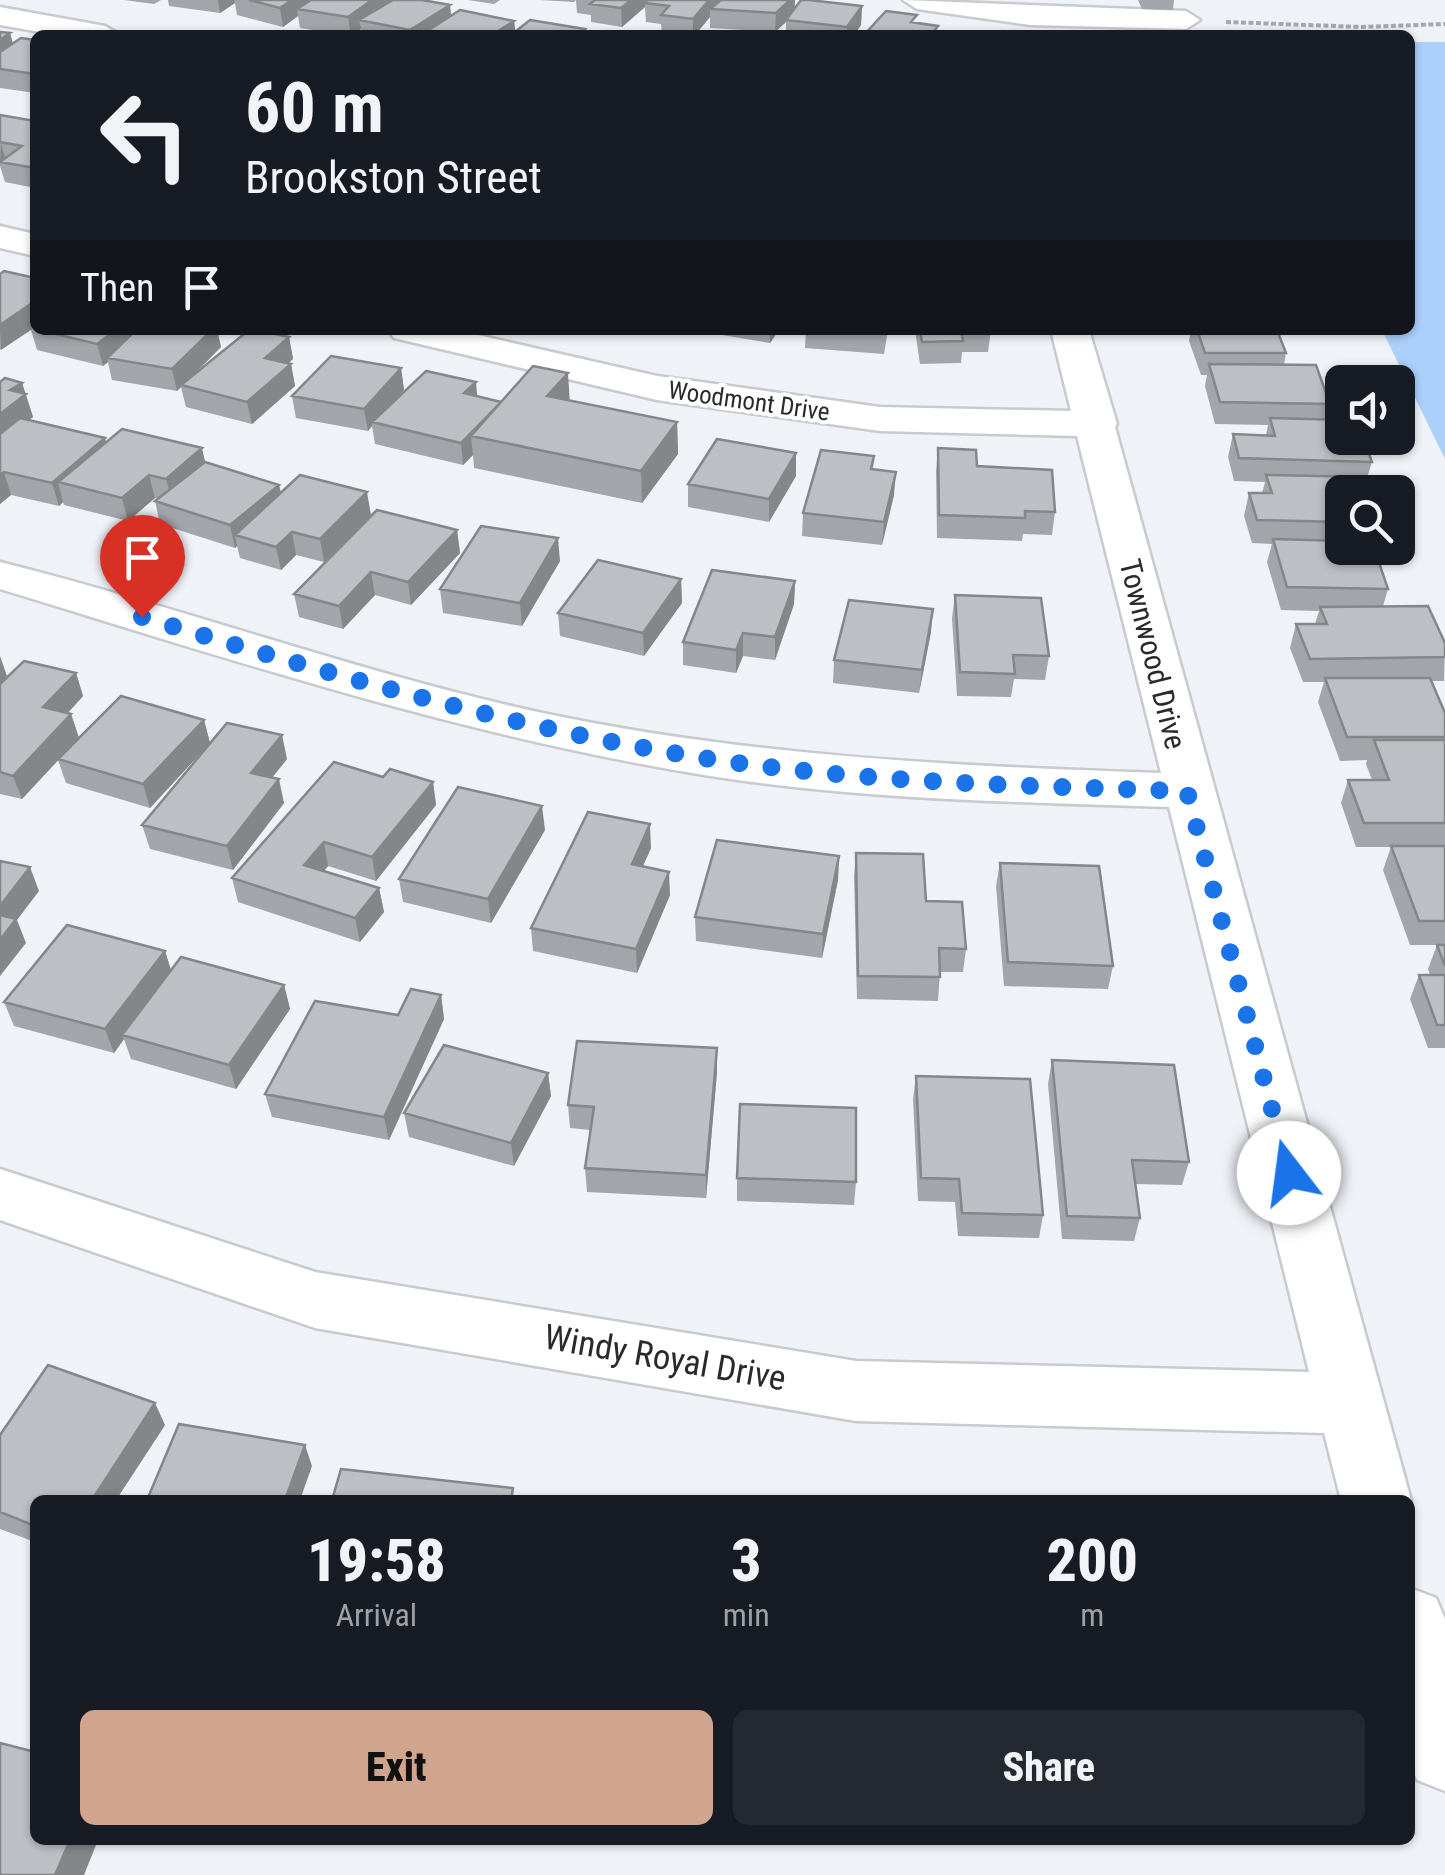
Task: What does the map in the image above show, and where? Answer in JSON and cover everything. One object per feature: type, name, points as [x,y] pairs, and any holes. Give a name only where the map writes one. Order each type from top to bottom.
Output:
[{"type":"street","points":[[917,0],[985,15],[1186,20]]},
{"type":"street","points":[[0,16],[77,30]]},
{"type":"street","points":[[0,236],[30,243]]},
{"type":"street","name":"Woodmont Drive","points":[[429,335],[658,388],[880,419],[1096,424]]},
{"type":"street","name":"Townwood Drive","points":[[1071,335],[1187,791],[1375,1495]]},
{"type":"street","points":[[0,575],[392,691],[562,731],[715,760],[864,779],[1187,791]]},
{"type":"street","name":"Windy Royal Drive","points":[[0,1194],[315,1300],[856,1390],[1350,1403]]},
{"type":"street","points":[[1415,1642],[1445,1752]]},
{"type":"path","points":[[1186,20],[1276,26],[1445,24]]},
{"type":"shaded area","points":[[1415,42],[1445,42],[1445,459],[1415,398],[1415,365],[1399,365],[1384,335],[1415,335]]},
{"type":"building","points":[[249,0],[292,0],[280,8]]},
{"type":"building","points":[[311,0],[372,0],[348,17],[297,9]]},
{"type":"building","points":[[393,0],[450,5],[410,30],[359,20]]},
{"type":"building","points":[[595,0],[631,0],[621,8],[590,4]]},
{"type":"building","points":[[709,0],[693,19],[661,15],[669,6],[645,3]]},
{"type":"building","points":[[721,0],[790,0],[776,13],[710,9]]},
{"type":"building","points":[[801,0],[862,6],[847,27],[786,20]]},
{"type":"building","points":[[460,10],[514,21],[500,30],[429,30]]},
{"type":"building","points":[[886,11],[917,15],[911,22],[938,26],[935,30],[869,30]]},
{"type":"building","points":[[530,20],[585,29],[584,30],[517,30]]},
{"type":"building","points":[[21,38],[30,39],[30,73],[0,69],[0,52]]},
{"type":"building","points":[[0,115],[30,120],[30,167],[0,162],[22,146],[0,142]]},
{"type":"building","points":[[4,271],[30,277],[30,304],[0,325],[0,274]]},
{"type":"building","points":[[60,335],[109,335],[97,344]]},
{"type":"building","points":[[131,335],[207,335],[172,369],[107,358]]},
{"type":"building","points":[[243,335],[289,337],[265,358],[291,364],[247,402],[181,385]]},
{"type":"building","points":[[921,335],[962,335],[963,341],[922,342]]},
{"type":"building","points":[[1199,335],[1279,335],[1286,353],[1205,353]]},
{"type":"building","points":[[331,356],[401,368],[364,409],[292,396]]},
{"type":"building","points":[[1209,364],[1316,365],[1325,390],[1325,404],[1220,402]]},
{"type":"building","points":[[533,366],[568,373],[547,396],[677,422],[641,471],[471,436]]},
{"type":"building","points":[[426,371],[476,382],[464,393],[501,402],[461,443],[372,422]]},
{"type":"building","points":[[5,378],[22,383],[10,390],[26,394],[0,414],[0,382]]},
{"type":"building","points":[[20,418],[105,438],[52,483],[4,472],[0,475],[0,434]]},
{"type":"building","points":[[1270,418],[1325,420],[1325,455],[1369,455],[1372,462],[1239,458],[1233,434],[1275,436]]},
{"type":"building","points":[[122,429],[202,448],[166,479],[149,475],[122,498],[58,482]]},
{"type":"building","points":[[717,439],[796,453],[769,499],[688,484]]},
{"type":"building","points":[[938,448],[976,450],[977,466],[1052,470],[1055,512],[1025,511],[1025,518],[939,515]]},
{"type":"building","points":[[821,450],[874,456],[871,469],[896,472],[884,522],[803,513]]},
{"type":"building","points":[[205,462],[279,485],[230,525],[155,501]]},
{"type":"building","points":[[300,475],[367,492],[320,539],[292,532],[276,547],[235,535]]},
{"type":"building","points":[[1266,475],[1325,476],[1325,522],[1257,520],[1249,493],[1272,493]]},
{"type":"building","points":[[377,510],[457,530],[408,582],[371,572],[339,606],[294,594]]},
{"type":"building","points":[[481,526],[558,538],[520,603],[440,589]]},
{"type":"building","points":[[1273,539],[1325,541],[1325,565],[1380,565],[1388,589],[1287,587]]},
{"type":"building","points":[[598,560],[681,579],[643,633],[558,613]]},
{"type":"building","points":[[712,570],[795,581],[775,637],[743,633],[736,650],[683,642]]},
{"type":"building","points":[[955,595],[1041,598],[1049,656],[1013,655],[1015,674],[960,672]]},
{"type":"building","points":[[849,600],[933,609],[922,670],[834,660]]},
{"type":"building","points":[[1428,606],[1445,643],[1445,657],[1310,659],[1296,624],[1327,624],[1320,607]]},
{"type":"building","points":[[24,661],[76,673],[43,707],[71,714],[13,776],[0,772],[0,684]]},
{"type":"building","points":[[1325,678],[1430,678],[1445,713],[1445,737],[1347,737]]},
{"type":"building","points":[[121,696],[204,720],[143,784],[58,759]]},
{"type":"building","points":[[227,723],[282,735],[251,773],[279,779],[227,846],[142,825]]},
{"type":"building","points":[[1374,740],[1445,740],[1445,823],[1364,823],[1348,780],[1389,780]]},
{"type":"building","points":[[334,762],[383,777],[390,769],[433,782],[372,857],[324,842],[304,865],[379,888],[355,918],[232,878]]},
{"type":"building","points":[[458,787],[542,806],[488,899],[399,879]]},
{"type":"building","points":[[588,812],[650,824],[632,864],[669,872],[636,949],[531,928]]},
{"type":"building","points":[[717,840],[839,856],[823,934],[695,917]]},
{"type":"building","points":[[1391,846],[1445,846],[1445,921],[1419,921]]},
{"type":"building","points":[[856,853],[923,854],[926,901],[962,902],[966,949],[939,948],[940,977],[858,976]]},
{"type":"building","points":[[0,861],[30,867],[0,906]]},
{"type":"building","points":[[1000,863],[1099,866],[1113,966],[1008,962]]},
{"type":"building","points":[[0,915],[16,919],[0,940]]},
{"type":"building","points":[[67,925],[165,951],[105,1029],[4,1002]]},
{"type":"building","points":[[1437,945],[1445,945],[1445,966]]},
{"type":"building","points":[[181,957],[284,985],[229,1065],[122,1035]]},
{"type":"building","points":[[1419,975],[1445,975],[1445,1025],[1437,1025]]},
{"type":"building","points":[[411,989],[441,995],[384,1117],[265,1094],[315,1001],[398,1015]]},
{"type":"building","points":[[577,1041],[717,1048],[706,1175],[585,1168],[594,1107],[568,1105]]},
{"type":"building","points":[[444,1045],[548,1073],[511,1143],[404,1113]]},
{"type":"building","points":[[1052,1060],[1174,1065],[1189,1162],[1132,1160],[1140,1218],[1067,1216]]},
{"type":"building","points":[[916,1076],[1030,1079],[1043,1215],[962,1213],[959,1179],[921,1178]]},
{"type":"building","points":[[740,1104],[856,1108],[856,1182],[737,1178]]},
{"type":"building","points":[[48,1365],[155,1403],[95,1495],[30,1495],[30,1524],[0,1512],[0,1435]]},
{"type":"building","points":[[179,1424],[305,1445],[287,1495],[149,1495]]},
{"type":"building","points":[[341,1469],[513,1488],[512,1495],[333,1495]]},
{"type":"building","points":[[0,1743],[30,1751],[30,1845],[68,1845],[55,1875],[0,1875]]},
{"type":"route","points":[[142,617],[392,691],[562,731],[715,760],[864,779],[1187,791],[1289,1173]]}]
